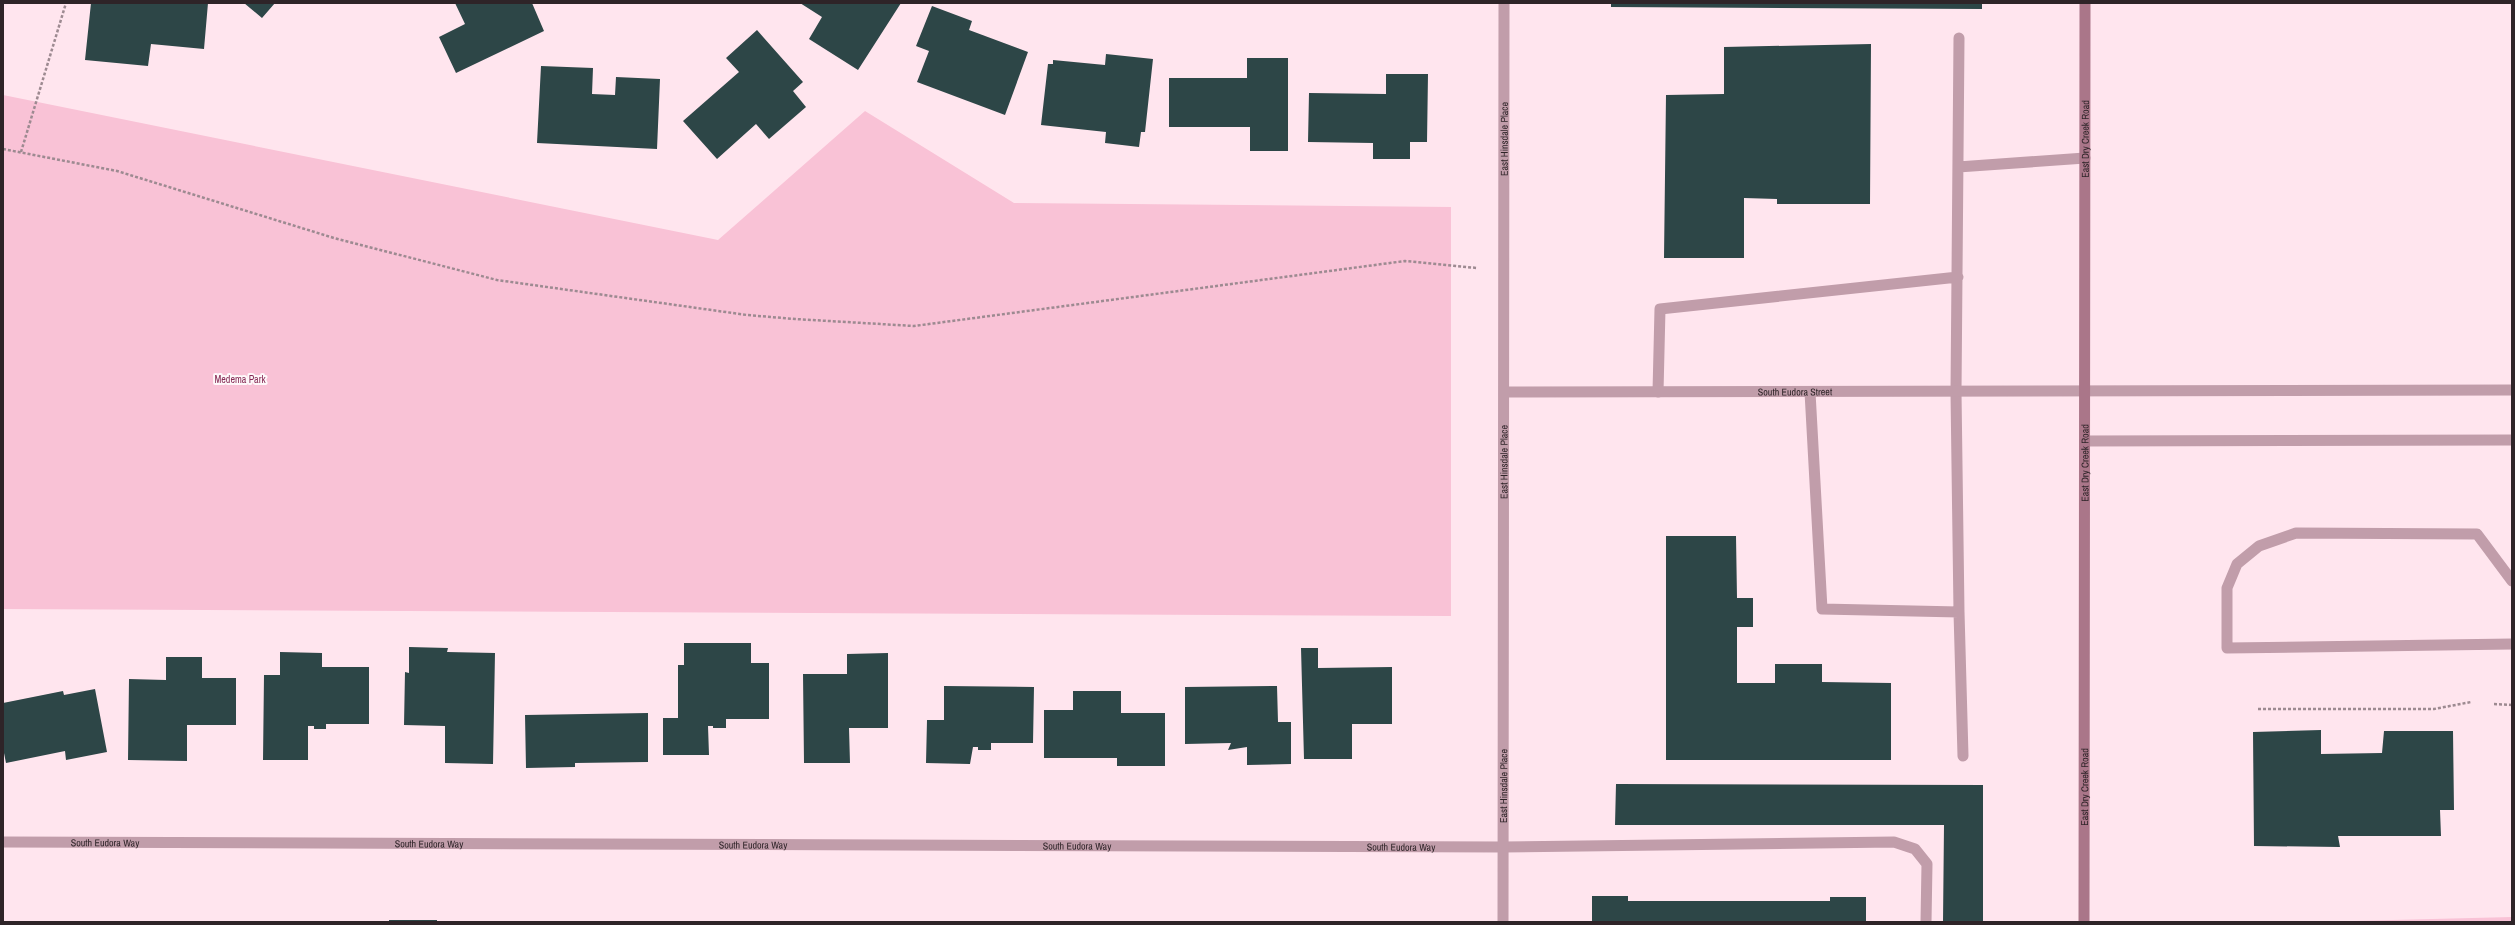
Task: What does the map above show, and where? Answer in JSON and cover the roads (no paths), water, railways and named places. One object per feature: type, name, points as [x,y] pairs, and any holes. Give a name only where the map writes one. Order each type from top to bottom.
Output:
[{"type":"main road","name":"East Dry Creek Road","points":[[2084,922],[2085,3]]},
{"type":"street","name":"East Hinsdale Place","points":[[1503,922],[1505,392],[1504,3]]},
{"type":"street","points":[[1959,38],[1956,392],[1959,612],[1963,756]]},
{"type":"street","points":[[1958,167],[2085,158]]},
{"type":"street","points":[[1658,392],[1660,309],[1958,277]]},
{"type":"street","name":"South Eudora Street","points":[[1505,392],[2512,390]]},
{"type":"street","points":[[1810,392],[1822,609],[1959,612]]},
{"type":"street","points":[[2085,440],[2512,440]]},
{"type":"street","points":[[2512,582],[2477,534],[2296,532],[2260,546],[2237,564],[2227,588],[2227,648],[2512,644]]},
{"type":"street","name":"South Eudora Way","points":[[3,842],[1503,847],[1894,842],[1915,849],[1927,864],[1926,922]]},
{"type":"park label","name":"Medema Park","points":[[240,379]]}]
